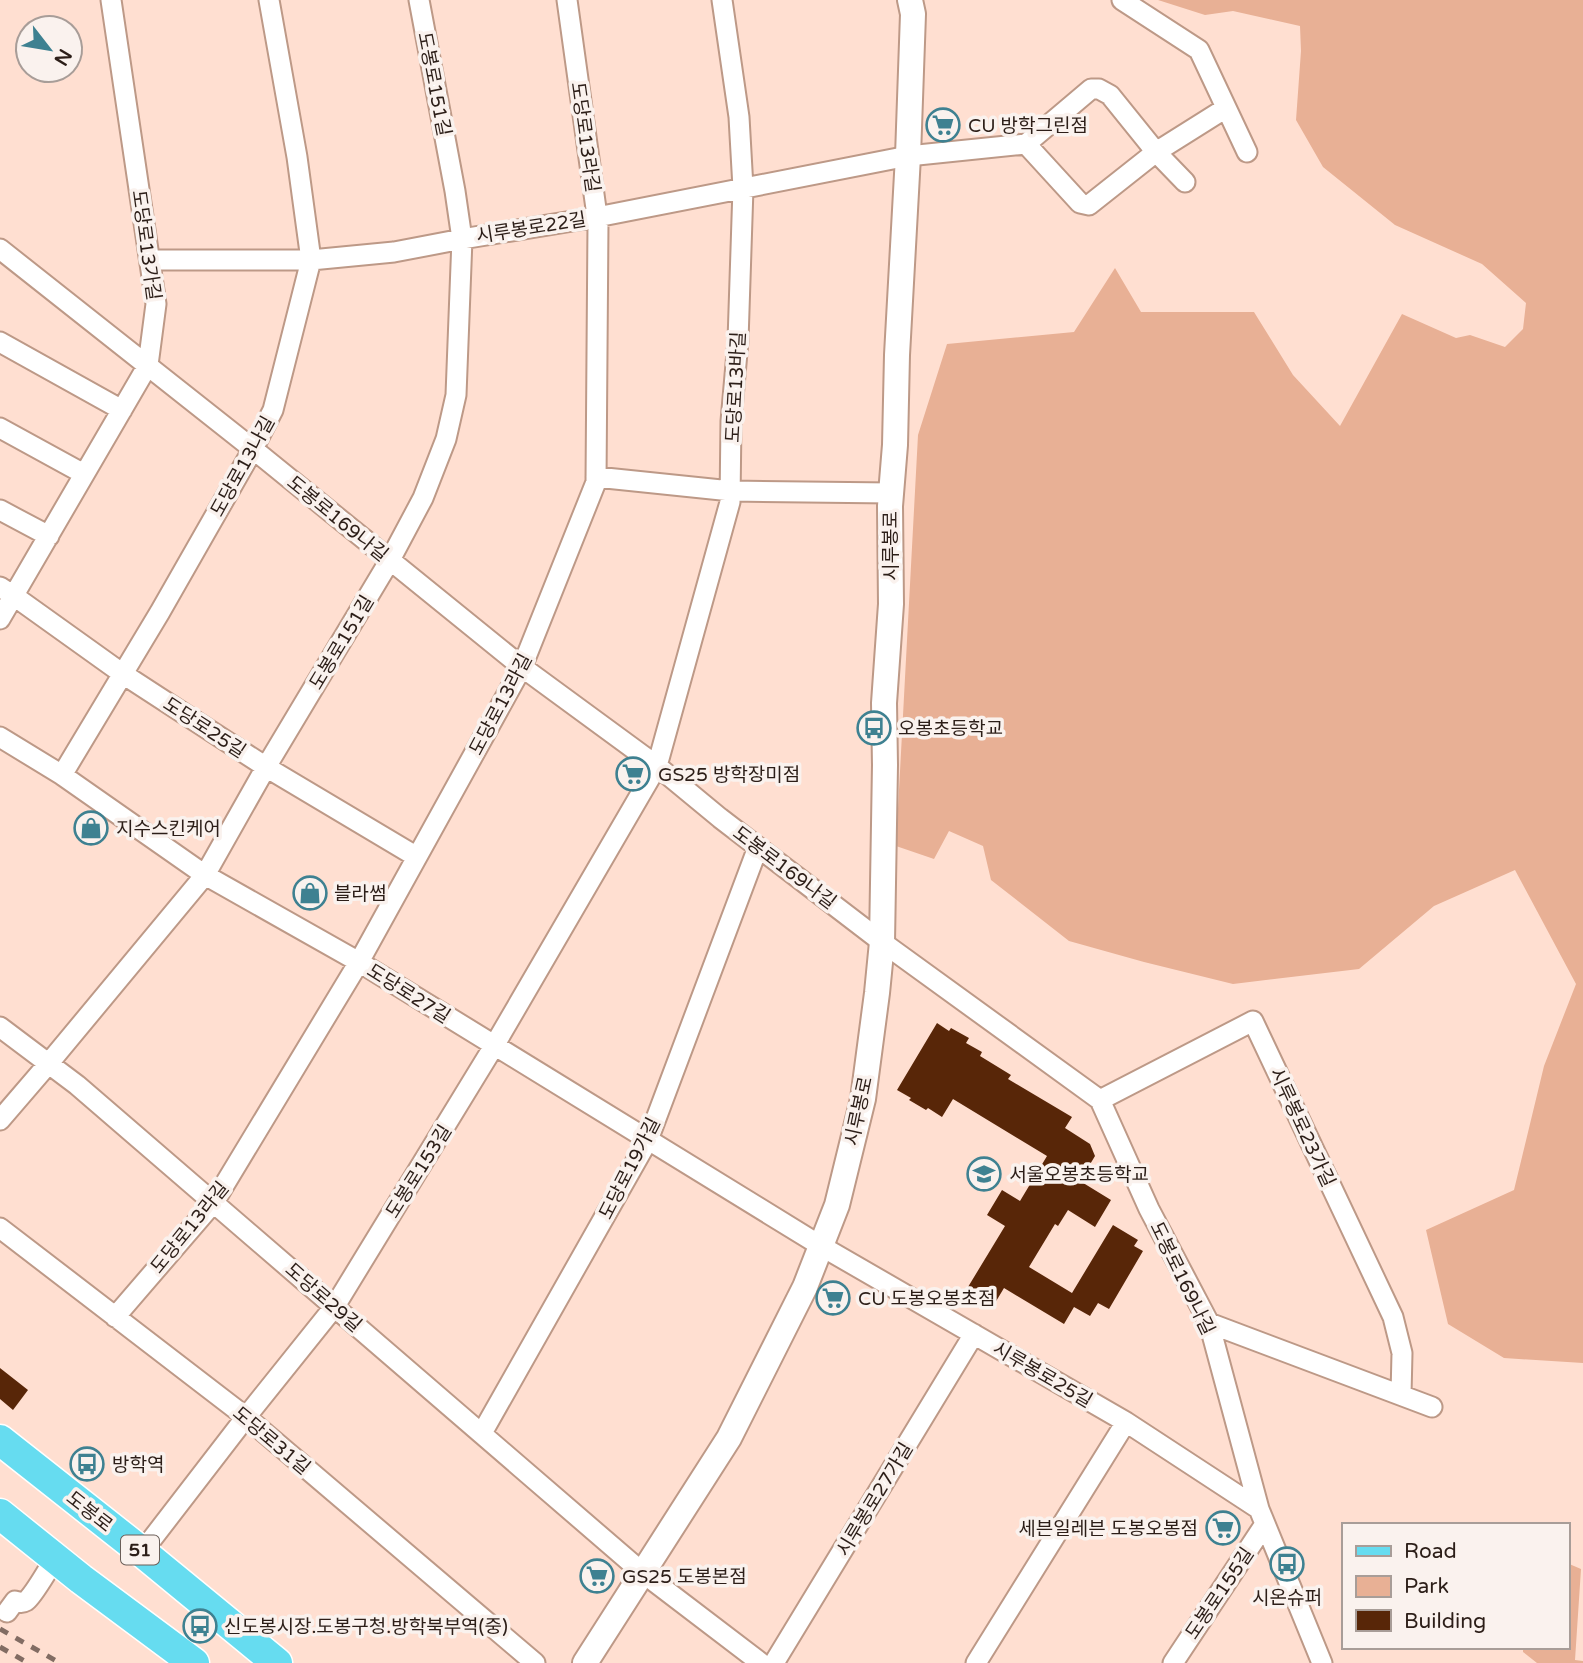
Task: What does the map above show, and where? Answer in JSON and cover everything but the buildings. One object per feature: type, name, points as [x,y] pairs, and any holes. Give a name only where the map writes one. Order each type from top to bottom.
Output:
[{"type":"main road","name":"도봉로","points":[[0,1440],[277,1663]]},
{"type":"main road","points":[[0,1514],[81,1579],[194,1663]]},
{"type":"street","name":"도당로13가길","points":[[0,619],[7,592],[49,536],[148,365],[156,304],[111,0]]},
{"type":"street","name":"도당로13나길","points":[[62,775],[160,612],[273,410],[311,260],[297,157],[269,0]]},
{"type":"street","name":"도봉로151길","points":[[0,1120],[205,875],[266,767],[390,561],[423,498],[446,439],[457,382],[462,239],[419,0]]},
{"type":"street","name":"도당로13라길","points":[[115,1317],[214,1202],[359,962],[522,667],[596,482],[597,217],[567,0]]},
{"type":"street","name":"도당로13바길","points":[[657,766],[731,491],[731,421],[738,341],[743,188],[739,117],[722,0]]},
{"type":"street","name":"시루봉로","points":[[585,1663],[729,1438],[806,1287],[837,1205],[863,1099],[882,942],[884,703],[891,604],[891,493],[908,156],[913,14],[910,0]]},
{"type":"street","points":[[1122,0],[1199,50],[1247,152]]},
{"type":"street","points":[[908,156],[1026,144],[1091,89],[1098,89],[1110,95],[1156,152],[1185,182]]},
{"type":"street","points":[[1026,144],[1080,203],[1090,205],[1156,152],[1226,108]]},
{"type":"street","name":"시루봉로22길","points":[[150,260],[311,260],[394,252],[597,217],[908,156]]},
{"type":"street","name":"도봉로169나길","points":[[0,250],[148,365],[522,667],[657,766],[882,942],[1100,1100],[1149,1209],[1209,1322],[1262,1517],[1322,1663]]},
{"type":"street","points":[[0,342],[122,410]]},
{"type":"street","points":[[0,428],[84,474]]},
{"type":"street","name":"시루봉로","points":[[596,477],[731,491],[891,493]]},
{"type":"street","points":[[0,510],[49,536]]},
{"type":"street","name":"도당로25길","points":[[7,592],[123,674],[266,767],[417,857]]},
{"type":"street","name":"도당로27길","points":[[0,737],[62,775],[205,875],[359,962],[821,1246]]},
{"type":"street","name":"도봉로153길","points":[[142,1552],[335,1306],[494,1046],[657,766]]},
{"type":"street","name":"도당로19가길","points":[[482,1433],[648,1140],[758,847]]},
{"type":"street","name":"시루봉로23가길","points":[[1100,1100],[1253,1021],[1393,1317],[1402,1353],[1401,1395]]},
{"type":"street","name":"도당로29길","points":[[0,1027],[87,1094],[643,1573],[761,1663]]},
{"type":"street","name":"도당로31길","points":[[0,1228],[246,1417],[534,1663]]},
{"type":"street","name":"시루봉로25길","points":[[821,1246],[1126,1422],[1262,1517]]},
{"type":"street","points":[[1209,1322],[1432,1407]]},
{"type":"street","name":"시루봉로27가길","points":[[774,1663],[974,1334]]},
{"type":"street","points":[[976,1663],[1126,1422]]},
{"type":"street","name":"도봉로155길","points":[[1172,1663],[1262,1517]]},
{"type":"street","points":[[7,1602],[26,1601],[55,1558]]},
{"type":"green space","points":[[1158,0],[1583,0],[1583,1363],[1504,1358],[1448,1324],[1426,1230],[1514,1190],[1544,1066],[1576,984],[1515,870],[1434,906],[1359,969],[1233,984],[1069,941],[991,880],[983,846],[949,831],[934,859],[896,846],[918,435],[947,344],[1074,332],[1115,268],[1141,312],[1254,312],[1293,375],[1340,426],[1402,314],[1456,338],[1470,335],[1505,347],[1523,329],[1526,303],[1482,264],[1395,225],[1323,167],[1296,120],[1300,26],[1233,11],[1205,15]]},
{"type":"green space","points":[[1569,1564],[1581,1569],[1575,1660],[1583,1663],[1537,1663],[1523,1652],[1523,1649],[1569,1649]]},
{"type":"railway","points":[[0,1629],[60,1663]]},
{"type":"railway","points":[[0,1647],[28,1663]]},
{"type":"place","name":"CU 방학그린점","points":[[943,125]]},
{"type":"place","name":"오봉초등학교","points":[[874,728]]},
{"type":"place","name":"GS25 방학장미점","points":[[633,774]]},
{"type":"place","name":"지수스킨케어","points":[[91,828]]},
{"type":"place","name":"블라썸","points":[[310,893]]},
{"type":"place","name":"서울오봉초등학교","points":[[984,1174]]},
{"type":"place","name":"CU 도봉오봉초점","points":[[833,1298]]},
{"type":"place","name":"방학역","points":[[87,1464]]},
{"type":"place","name":"세븐일레븐 도봉오봉점","points":[[1223,1528]]},
{"type":"place","name":"시온슈퍼","points":[[1287,1564]]},
{"type":"place","name":"GS25 도봉본점","points":[[597,1576]]},
{"type":"place","name":"신도봉시장.도봉구청.방학북부역(중)","points":[[200,1626]]}]
